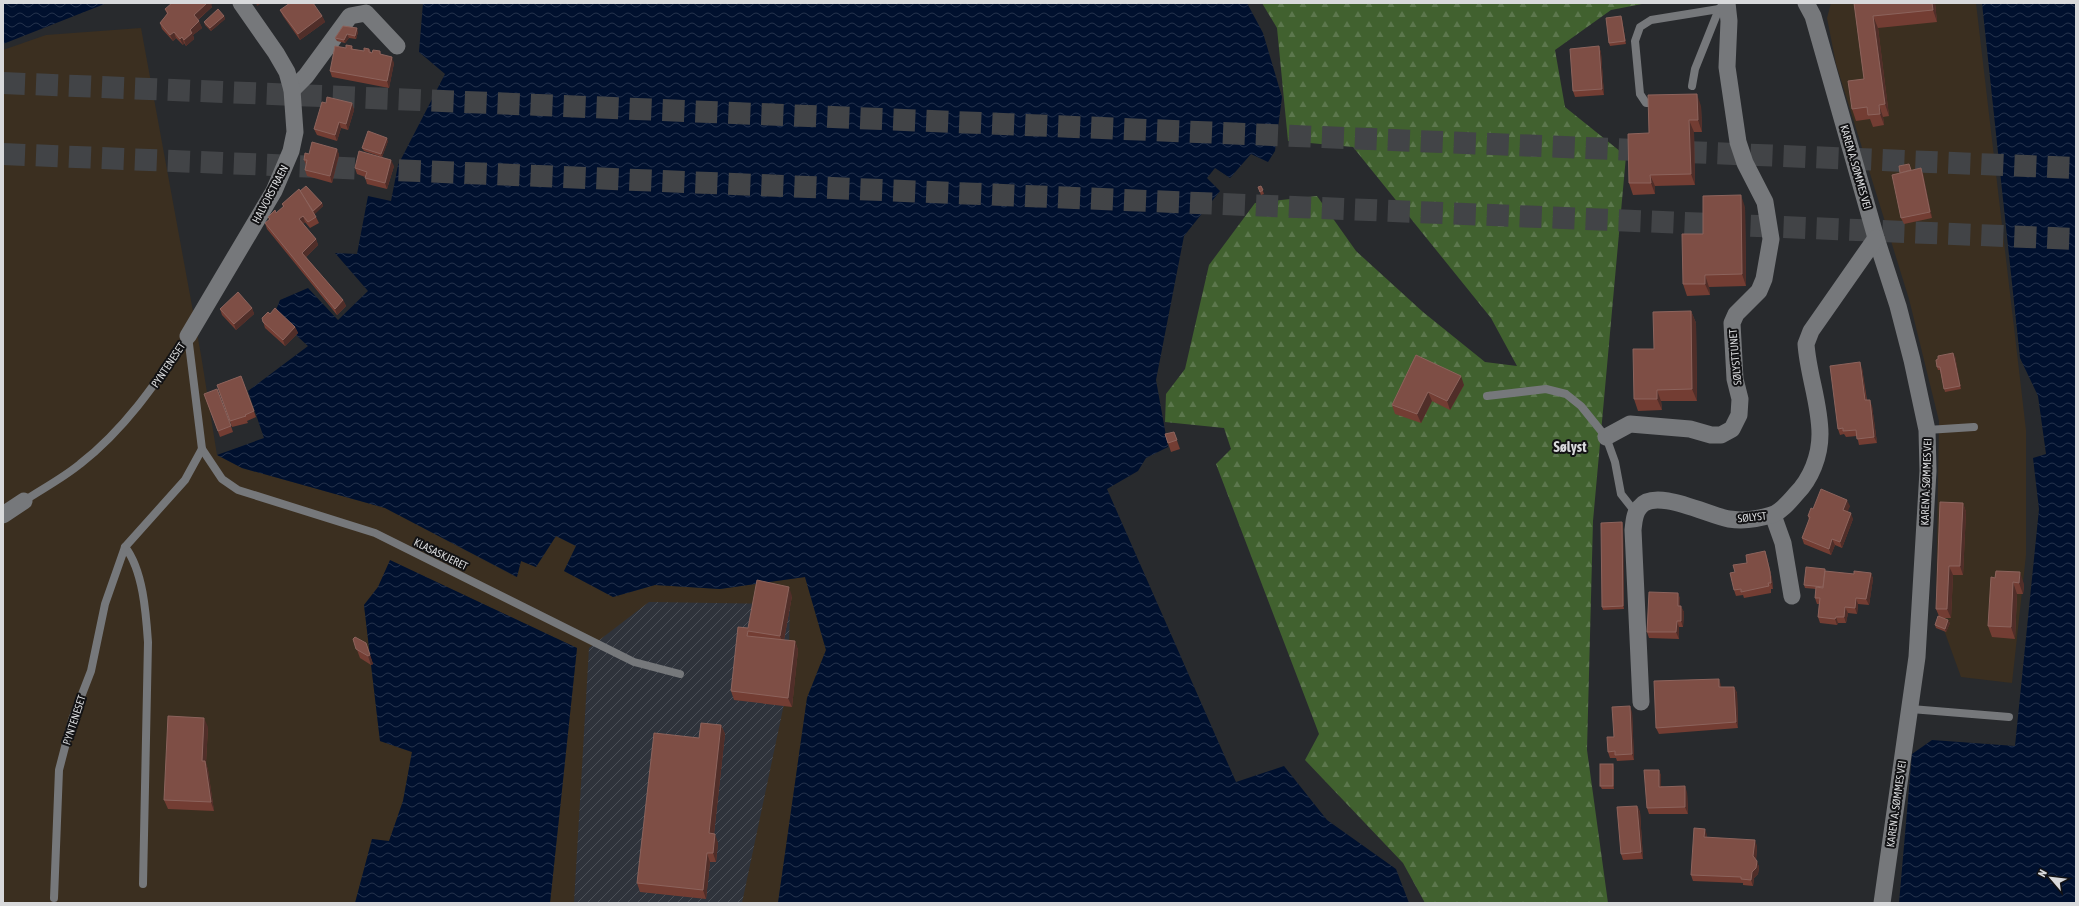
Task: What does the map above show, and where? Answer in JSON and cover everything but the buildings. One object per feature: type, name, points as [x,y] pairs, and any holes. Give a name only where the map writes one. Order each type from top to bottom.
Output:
[{"type":"street","name":"HALVORSTRAEN","points":[[188,336],[284,171],[291,151],[295,132],[292,90],[287,72],[276,53],[241,3]]},
{"type":"street","name":"KAREN A. SØMMES VEI","points":[[1806,3],[1813,16],[1912,360],[1927,430],[1928,471],[1918,657],[1882,903]]},
{"type":"street","name":"SØLYSTTUNET","points":[[1606,437],[1630,424],[1690,429],[1710,435],[1721,435],[1734,427],[1739,415],[1740,399],[1735,380],[1732,323],[1736,314],[1759,291],[1764,279],[1771,239],[1765,202],[1745,163],[1738,142],[1727,67],[1729,21],[1723,5]]},
{"type":"street","points":[[292,90],[306,76],[350,16],[366,13],[397,46]]},
{"type":"street","name":"SØLYST","points":[[1636,513],[1640,505],[1649,501],[1660,500],[1678,503],[1728,519],[1742,520],[1773,515],[1804,487],[1815,464],[1820,434],[1806,344],[1812,331],[1876,238]]},
{"type":"street","name":"PYNTENESET","points":[[3,515],[24,501]]},
{"type":"street","points":[[1636,513],[1633,530],[1641,702]]},
{"type":"street","points":[[1773,515],[1783,543],[1792,596]]},
{"type":"lane","points":[[1692,86],[1694,69],[1723,5]]},
{"type":"lane","points":[[1655,103],[1646,102],[1640,94],[1635,41],[1640,27],[1651,20],[1723,5]]},
{"type":"lane","name":"PYNTENESET","points":[[54,898],[59,770],[72,720],[90,671],[105,604],[125,547],[185,480],[202,449],[188,336]]},
{"type":"lane","name":"PYNTENESET","points":[[24,501],[80,465],[110,438],[146,398],[188,336]]},
{"type":"lane","points":[[1487,396],[1546,390],[1566,394],[1581,406],[1606,437],[1615,462],[1621,494],[1636,513]]},
{"type":"lane","points":[[1927,430],[1974,427]]},
{"type":"lane","name":"KLASASKJERET","points":[[202,449],[222,479],[238,490],[375,533],[634,662],[680,674]]},
{"type":"lane","points":[[125,547],[132,555],[137,570],[148,642],[143,884]]},
{"type":"lane","points":[[1911,709],[2009,717]]},
{"type":"shaded area","points":[[1831,3],[1976,3],[2026,430],[2026,555],[2012,683],[1961,677],[1936,608],[1939,421],[1909,299],[1836,64],[1827,18]]},
{"type":"shaded area","points":[[141,28],[201,355],[217,455],[242,468],[385,508],[516,577],[521,561],[536,567],[556,536],[576,546],[564,571],[613,597],[655,585],[720,589],[805,577],[826,650],[807,698],[778,903],[550,903],[577,648],[390,561],[378,587],[364,605],[380,741],[412,752],[403,801],[389,842],[372,839],[355,903],[3,903],[3,50],[46,35]]},
{"type":"shaded area","points":[[649,602],[790,604],[788,685],[742,903],[574,903],[589,648]]},
{"type":"green space","points":[[1262,3],[1647,3],[1611,10],[1555,50],[1565,107],[1626,156],[1593,521],[1587,750],[1608,903],[1425,903],[1403,863],[1305,760],[1319,734],[1216,464],[1231,449],[1224,428],[1165,422],[1166,394],[1185,369],[1209,265],[1255,203],[1317,196],[1356,251],[1423,312],[1485,362],[1517,366],[1491,318],[1353,147],[1288,141],[1277,28]]},
{"type":"water","points":[[3,3],[107,3],[3,44]]},
{"type":"water","points":[[423,3],[1247,3],[1263,33],[1282,97],[1275,151],[1268,162],[1251,154],[1230,178],[1215,168],[1207,178],[1220,191],[1184,236],[1156,380],[1168,447],[1146,458],[1138,471],[1107,489],[1236,782],[1284,766],[1327,820],[1396,869],[1409,903],[778,903],[807,698],[826,650],[805,577],[720,589],[655,585],[613,597],[564,571],[576,546],[556,536],[536,567],[521,561],[517,577],[385,508],[242,468],[217,455],[264,438],[248,391],[308,346],[274,315],[280,300],[308,288],[338,320],[368,291],[335,253],[357,254],[368,196],[391,201],[398,165],[445,74],[419,52]]},
{"type":"water","points":[[1982,3],[2076,3],[2076,903],[1899,903],[1912,754],[1932,740],[2015,746],[2039,509],[2033,458],[2046,454],[2038,396],[2020,358]]},
{"type":"water","points":[[390,560],[577,648],[550,903],[355,903],[372,839],[389,841],[403,801],[412,752],[380,741],[364,605],[378,587]]},
{"type":"tunnel","points":[[3,83],[2076,168]]},
{"type":"tunnel","points":[[3,154],[2076,239]]},
{"type":"district","name":"Sølyst","points":[[1570,446]]}]
